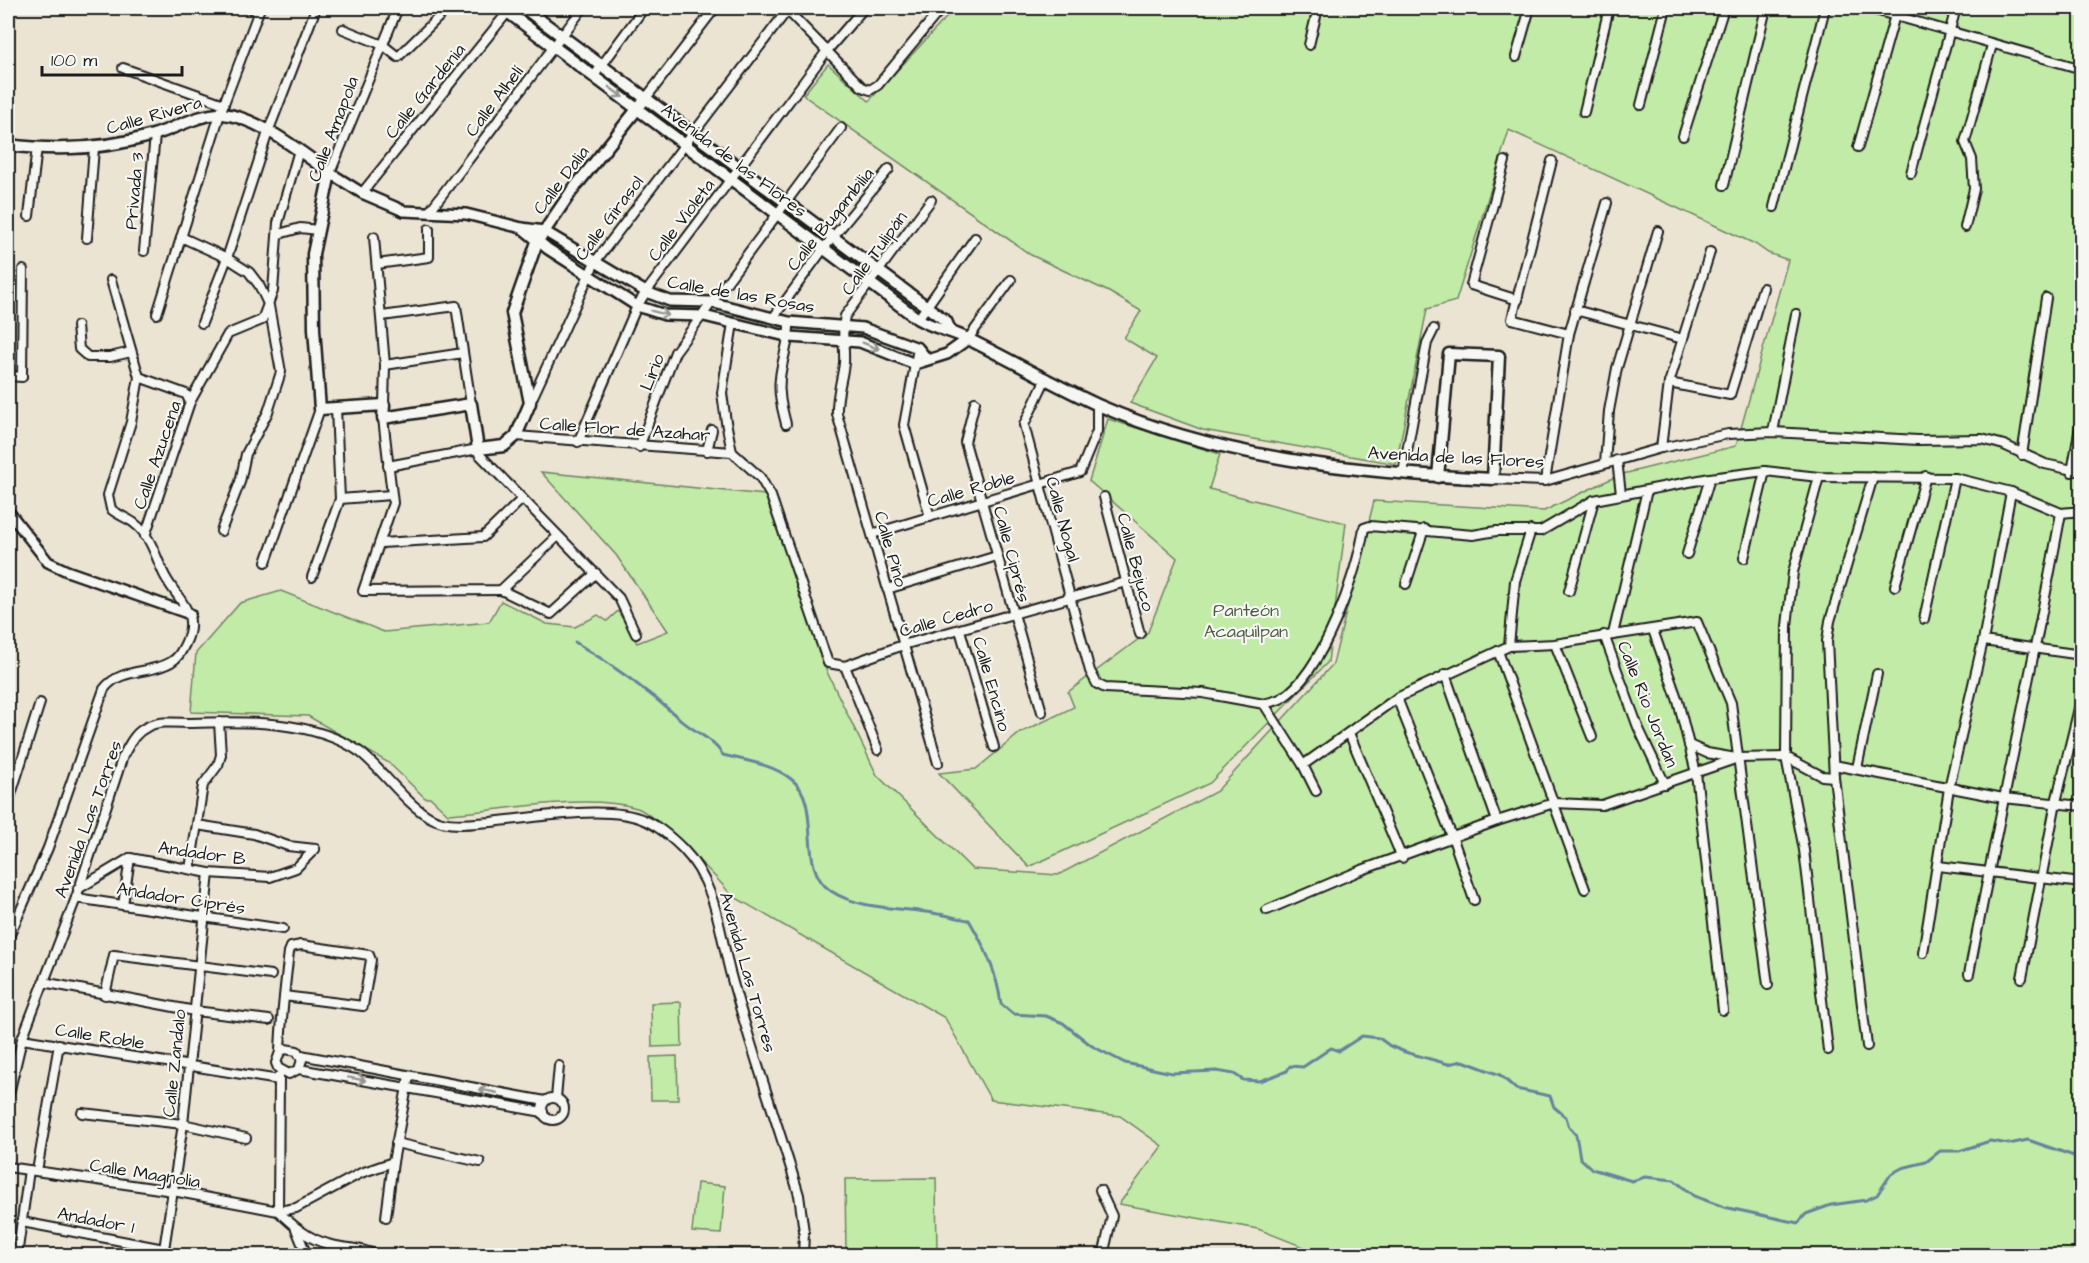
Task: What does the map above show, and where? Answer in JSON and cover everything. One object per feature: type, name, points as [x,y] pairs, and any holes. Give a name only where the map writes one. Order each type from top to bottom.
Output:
[{"type":"main road","name":"Avenida de las Flores","points":[[524,8],[602,63],[693,134],[946,321],[950,330]]},
{"type":"main road","name":"Avenida de las Flores","points":[[507,9],[776,214],[918,319],[939,330],[950,330],[1097,405],[1203,441],[1316,463],[1403,474],[1493,479]]},
{"type":"main road","name":"Calle Dalia","points":[[530,403],[512,314],[537,242],[571,192],[646,98]]},
{"type":"main road","name":"Calle Rivera","points":[[8,144],[94,148],[155,135],[222,109],[299,150],[330,173]]},
{"type":"main road","name":"Calle Amapola","points":[[320,409],[314,329],[313,254],[330,173]]},
{"type":"main road","points":[[1438,477],[1449,354],[1499,356],[1493,479]]},
{"type":"main road","name":"Calle Girasol","points":[[516,436],[530,403]]},
{"type":"main road","points":[[320,409],[384,405],[383,418],[471,404],[478,449],[504,446],[516,436]]},
{"type":"street","points":[[157,314],[222,109],[259,9],[249,8]]},
{"type":"street","points":[[202,323],[227,258],[268,132],[316,8]]},
{"type":"street","name":"Calle Amapola","points":[[330,173],[398,8]]},
{"type":"street","points":[[343,29],[383,45],[398,57],[448,8]]},
{"type":"street","name":"Calle Alhelí","points":[[429,212],[583,8]]},
{"type":"street","points":[[594,76],[644,8]]},
{"type":"street","name":"Calle Dalia","points":[[646,98],[715,8]]},
{"type":"street","points":[[787,8],[826,52],[862,87],[870,90],[878,85],[940,10]]},
{"type":"street","name":"Calle Girasol","points":[[530,403],[587,274],[787,8]]},
{"type":"street","name":"Calle Violeta","points":[[578,442],[645,292],[826,52],[864,8]]},
{"type":"street","points":[[1308,45],[1318,8]]},
{"type":"street","points":[[1516,57],[1530,8]]},
{"type":"street","points":[[1584,112],[1609,8]]},
{"type":"street","points":[[1641,105],[1666,8]]},
{"type":"street","points":[[1683,136],[1724,8]]},
{"type":"street","points":[[1724,185],[1767,8]]},
{"type":"street","points":[[1774,207],[1825,8]]},
{"type":"street","points":[[1868,8],[1896,11],[1992,45],[2082,69]]},
{"type":"street","points":[[1911,172],[1956,8]]},
{"type":"street","name":"Calle Gardenia","points":[[362,193],[507,9]]},
{"type":"street","points":[[1858,147],[1896,11]]},
{"type":"street","points":[[1965,227],[1974,189],[1972,159],[1965,142],[1992,45]]},
{"type":"street","points":[[123,68],[222,109]]},
{"type":"street","name":"Lirio","points":[[639,447],[675,352],[704,316],[710,302],[841,128]]},
{"type":"street","name":"Privada 3","points":[[144,251],[155,135]]},
{"type":"street","points":[[29,216],[37,147]]},
{"type":"street","points":[[87,238],[94,148]]},
{"type":"street","points":[[269,306],[273,291],[279,234],[278,223],[299,150]]},
{"type":"street","points":[[1505,161],[1471,285],[1518,300]]},
{"type":"street","points":[[1552,161],[1512,319],[1569,334]]},
{"type":"street","name":"Calle Bugambilia","points":[[773,318],[824,248],[889,169]]},
{"type":"street","name":"Calle de las Rosas","points":[[330,173],[362,193],[404,211],[466,214],[544,231],[645,292],[670,302],[710,302],[789,322],[863,328],[918,348]]},
{"type":"street","name":"Calle Tulipán","points":[[843,325],[845,316],[932,200]]},
{"type":"street","points":[[1545,481],[1569,334],[1607,203]]},
{"type":"street","points":[[279,234],[300,228],[318,230]]},
{"type":"street","name":"Calle de las Rosas","points":[[522,228],[537,242],[637,306],[665,315],[704,316],[790,337],[860,342],[915,363]]},
{"type":"street","points":[[377,264],[429,257],[429,229]]},
{"type":"street","points":[[1605,463],[1613,389],[1629,325],[1658,231]]},
{"type":"street","points":[[181,237],[227,258],[249,272],[269,306],[281,372],[268,412],[246,454],[240,482],[222,531]]},
{"type":"street","points":[[374,237],[385,365],[384,405]]},
{"type":"street","points":[[918,319],[975,238]]},
{"type":"street","points":[[1661,448],[1669,383],[1710,252]]},
{"type":"street","points":[[8,375],[22,377],[23,270]]},
{"type":"street","points":[[111,280],[139,377],[131,422],[108,495],[111,509],[135,523],[145,536]]},
{"type":"street","points":[[915,363],[947,354],[968,339],[1011,280]]},
{"type":"street","points":[[1669,383],[1730,395],[1763,288]]},
{"type":"street","points":[[2022,455],[2046,298]]},
{"type":"street","name":"Calle Azucena","points":[[190,614],[181,597],[170,586],[157,552],[145,536],[190,402],[228,334],[261,320],[269,306]]},
{"type":"street","points":[[382,316],[456,306],[471,404]]},
{"type":"street","points":[[1575,310],[1683,339]]},
{"type":"street","points":[[1773,432],[1796,314]]},
{"type":"street","points":[[786,424],[779,398],[780,377],[790,337],[789,322]]},
{"type":"street","points":[[733,323],[722,393],[732,452],[760,477],[771,496],[828,663],[845,666],[878,750]]},
{"type":"street","name":"Calle Pino","points":[[843,325],[844,362],[836,402],[837,414],[938,763]]},
{"type":"street","points":[[77,326],[79,349],[88,357],[110,357],[131,352]]},
{"type":"street","points":[[1403,474],[1427,343],[1434,329]]},
{"type":"street","points":[[918,348],[927,359]]},
{"type":"street","points":[[918,348],[904,425],[930,517]]},
{"type":"street","points":[[385,365],[463,353]]},
{"type":"street","points":[[139,377],[186,394],[190,402]]},
{"type":"street","name":"Calle Nogal","points":[[1046,378],[1024,425],[1038,485],[1090,671],[1098,684],[1105,688],[1203,693],[1264,704]]},
{"type":"street","name":"Calle Ciprés","points":[[975,402],[965,442],[1042,712]]},
{"type":"street","name":"Calle Roble","points":[[872,534],[1080,472],[1097,431],[1097,405]]},
{"type":"street","points":[[312,577],[340,499],[336,408]]},
{"type":"street","points":[[266,562],[320,409]]},
{"type":"street","points":[[2072,472],[2082,415]]},
{"type":"street","points":[[383,418],[393,503],[363,591],[501,590],[551,614],[596,573]]},
{"type":"street","points":[[707,451],[712,430]]},
{"type":"street","name":"Avenida de las Flores","points":[[1493,479],[1545,481],[1661,448],[1728,434],[1773,432],[1918,440],[1982,439],[2004,445],[2022,455],[2072,472],[2082,472]]},
{"type":"street","name":"Calle Flor de Azahar","points":[[516,436],[639,447],[732,452]]},
{"type":"street","points":[[388,466],[478,449],[479,454],[521,500],[619,598],[636,634]]},
{"type":"street","points":[[1617,460],[1621,495]]},
{"type":"street","points":[[1744,558],[1765,471]]},
{"type":"street","points":[[1316,791],[1303,765],[1264,704],[1282,698],[1312,665],[1343,604],[1364,528],[1370,526],[1424,529],[1473,535],[1496,531],[1541,531],[1594,500],[1710,478],[1765,471],[1819,477],[1955,478],[2011,492],[2061,513],[2082,512]]},
{"type":"street","points":[[1895,586],[1926,476]]},
{"type":"street","points":[[1819,477],[1794,572],[1787,626],[1786,757],[1804,850],[1828,1050]]},
{"type":"street","points":[[1867,1046],[1834,777],[1827,641],[1830,621],[1873,477]]},
{"type":"street","points":[[1687,554],[1710,478]]},
{"type":"street","points":[[1924,619],[1955,478]]},
{"type":"street","points":[[1608,635],[1647,490]]},
{"type":"street","points":[[1923,953],[1949,788],[1983,641],[2011,492]]},
{"type":"street","points":[[340,499],[391,495]]},
{"type":"street","name":"Calle Bejuco","points":[[1104,497],[1140,634]]},
{"type":"street","points":[[381,543],[483,537],[521,500]]},
{"type":"street","points":[[1569,591],[1594,500]]},
{"type":"street","points":[[8,511],[48,562],[67,571],[190,614]]},
{"type":"street","points":[[1969,975],[2003,798],[2036,648],[2061,513]]},
{"type":"street","points":[[1406,584],[1424,529]]},
{"type":"street","points":[[1509,646],[1515,581],[1531,530]]},
{"type":"street","points":[[501,590],[558,536]]},
{"type":"street","points":[[887,589],[997,556]]},
{"type":"street","name":"Calle Cedro","points":[[845,666],[903,645],[1126,582]]},
{"type":"street","name":"Avenida Las Torres","points":[[8,939],[16,915],[48,848],[104,689],[110,681],[122,675],[170,663],[178,657],[186,640],[190,614]]},
{"type":"street","points":[[1303,765],[1397,698],[1509,646],[1555,644],[1653,630],[1692,621],[1699,626],[1731,703],[1768,985]]},
{"type":"street","name":"Calle Encino","points":[[960,630],[994,747]]},
{"type":"street","points":[[1653,630],[1678,701],[1696,773],[1723,1010]]},
{"type":"street","name":"Calle Rio Jordan","points":[[1608,635],[1638,727],[1665,783]]},
{"type":"street","points":[[1983,641],[2082,655]]},
{"type":"street","points":[[1555,644],[1592,737]]},
{"type":"street","points":[[1498,651],[1585,889]]},
{"type":"street","points":[[1445,674],[1497,821]]},
{"type":"street","points":[[1857,768],[1876,674]]},
{"type":"street","points":[[2022,978],[2056,802],[2082,696]]},
{"type":"street","points":[[1397,698],[1453,838],[1474,900]]},
{"type":"street","points":[[8,804],[40,703]]},
{"type":"street","points":[[190,869],[203,785],[218,765],[221,755],[219,722]]},
{"type":"street","name":"Avenida Las Torres","points":[[8,1098],[22,1039],[77,893],[123,756],[134,736],[149,726],[166,723],[267,723],[306,730],[358,751],[425,814],[441,822],[463,824],[594,813],[626,814],[645,820],[664,832],[698,868],[714,906],[730,972],[799,1195],[804,1232],[803,1256]]},
{"type":"street","points":[[1349,733],[1402,858]]},
{"type":"street","points":[[1689,745],[1707,753],[1738,758],[1786,757],[1822,776],[1834,777]]},
{"type":"street","points":[[1267,910],[1359,871],[1402,858],[1497,821],[1554,803],[1602,805],[1738,758]]},
{"type":"street","points":[[1834,765],[2003,798],[2082,806]]},
{"type":"street","name":"Andador B","points":[[130,858],[209,873],[270,877],[296,868],[315,849],[288,846],[261,835],[197,825]]},
{"type":"street","points":[[77,893],[130,858]]},
{"type":"street","points":[[123,905],[130,858]]},
{"type":"street","points":[[1938,866],[2082,884]]},
{"type":"street","name":"Calle Zandalo","points":[[163,1252],[183,1124],[209,873]]},
{"type":"street","name":"Andador Ciprés","points":[[77,893],[123,905],[283,929]]},
{"type":"street","points":[[8,912],[16,915]]},
{"type":"street","points":[[284,996],[363,1006],[369,955],[295,945],[289,952],[284,996],[280,1052],[276,1063],[279,1080],[278,1211],[296,1229],[328,1244],[353,1247],[378,1256]]},
{"type":"street","points":[[105,995],[114,955],[271,975]]},
{"type":"street","points":[[43,982],[195,1011],[269,1020]]},
{"type":"street","name":"Calle Roble","points":[[22,1039],[279,1080]]},
{"type":"street","points":[[17,1256],[59,1044]]},
{"type":"street","points":[[280,1052],[292,1048],[301,1056],[545,1101],[556,1098]]},
{"type":"street","points":[[299,1069],[301,1056]]},
{"type":"street","points":[[556,1098],[559,1066]]},
{"type":"street","points":[[278,1068],[289,1074],[299,1069],[543,1112],[552,1119],[562,1116],[564,1105],[556,1098]]},
{"type":"street","points":[[386,1217],[396,1143],[409,1076]]},
{"type":"street","points":[[543,1112],[545,1101]]},
{"type":"street","points":[[82,1113],[183,1124],[246,1138]]},
{"type":"street","points":[[396,1143],[480,1162]]},
{"type":"street","points":[[278,1211],[296,1208],[361,1173],[393,1162]]},
{"type":"street","name":"Calle Magnolia","points":[[8,1167],[173,1191],[278,1211]]},
{"type":"street","points":[[1100,1190],[1112,1216],[1103,1256]]},
{"type":"street","name":"Andador 1","points":[[22,1222],[163,1252]]},
{"type":"street","points":[[296,1229],[307,1256]]},
{"type":"green space","points":[[955,8],[2081,8],[2081,1255],[1324,1255],[1258,1229],[1119,1204],[1162,1146],[1120,1116],[991,1100],[945,1018],[731,895],[700,861],[645,812],[637,808],[593,802],[543,804],[448,814],[431,798],[425,798],[389,763],[308,716],[191,712],[196,653],[240,603],[281,591],[384,632],[489,622],[501,601],[547,624],[575,627],[598,615],[607,621],[618,611],[637,643],[668,631],[616,555],[541,472],[765,495],[827,672],[877,775],[972,869],[1058,875],[1217,791],[1333,664],[1374,501],[1544,511],[1619,475],[1736,446],[1788,260],[1768,253],[1755,244],[1509,130],[1456,301],[1427,309],[1396,464],[1203,430],[1130,403],[1157,358],[1124,338],[1141,311],[1109,292],[1031,255],[803,95],[828,64],[869,101]]},
{"type":"green space","name":"Panteón Acaquilpan","points":[[1108,419],[1220,454],[1209,489],[1346,523],[1328,662],[1210,783],[1029,867],[939,773],[976,769],[1020,733],[1074,707],[1068,692],[1148,632],[1177,558],[1089,481]]},
{"type":"green space","points":[[681,1002],[682,1046],[652,1047],[651,1003]]},
{"type":"green space","points":[[677,1056],[678,1100],[651,1100],[650,1057]]},
{"type":"green space","points":[[936,1178],[937,1255],[846,1255],[845,1179]]},
{"type":"green space","points":[[697,1183],[725,1186],[721,1234],[692,1232]]},
{"type":"green space","points":[[719,1248],[782,1249],[782,1255],[719,1255]]},
{"type":"waterway","points":[[575,642],[642,688],[719,749],[723,755],[767,766],[791,779],[801,790],[806,803],[814,867],[820,880],[831,891],[869,905],[969,920],[990,960],[1001,1004],[1013,1014],[1046,1016],[1063,1023],[1092,1046],[1125,1063],[1172,1073],[1216,1071],[1234,1074],[1243,1080],[1260,1081],[1287,1071],[1290,1066],[1303,1067],[1331,1048],[1339,1051],[1362,1036],[1379,1038],[1390,1046],[1405,1052],[1448,1064],[1463,1061],[1500,1075],[1516,1089],[1550,1096],[1554,1107],[1566,1117],[1569,1127],[1576,1135],[1580,1158],[1592,1169],[1632,1181],[1645,1177],[1674,1180],[1694,1196],[1724,1207],[1798,1223],[1806,1214],[1831,1205],[1866,1200],[1877,1195],[1891,1174],[1902,1168],[1926,1162],[1940,1151],[1959,1151],[1990,1141],[2009,1144],[2028,1140],[2074,1156],[2082,1154]]}]
